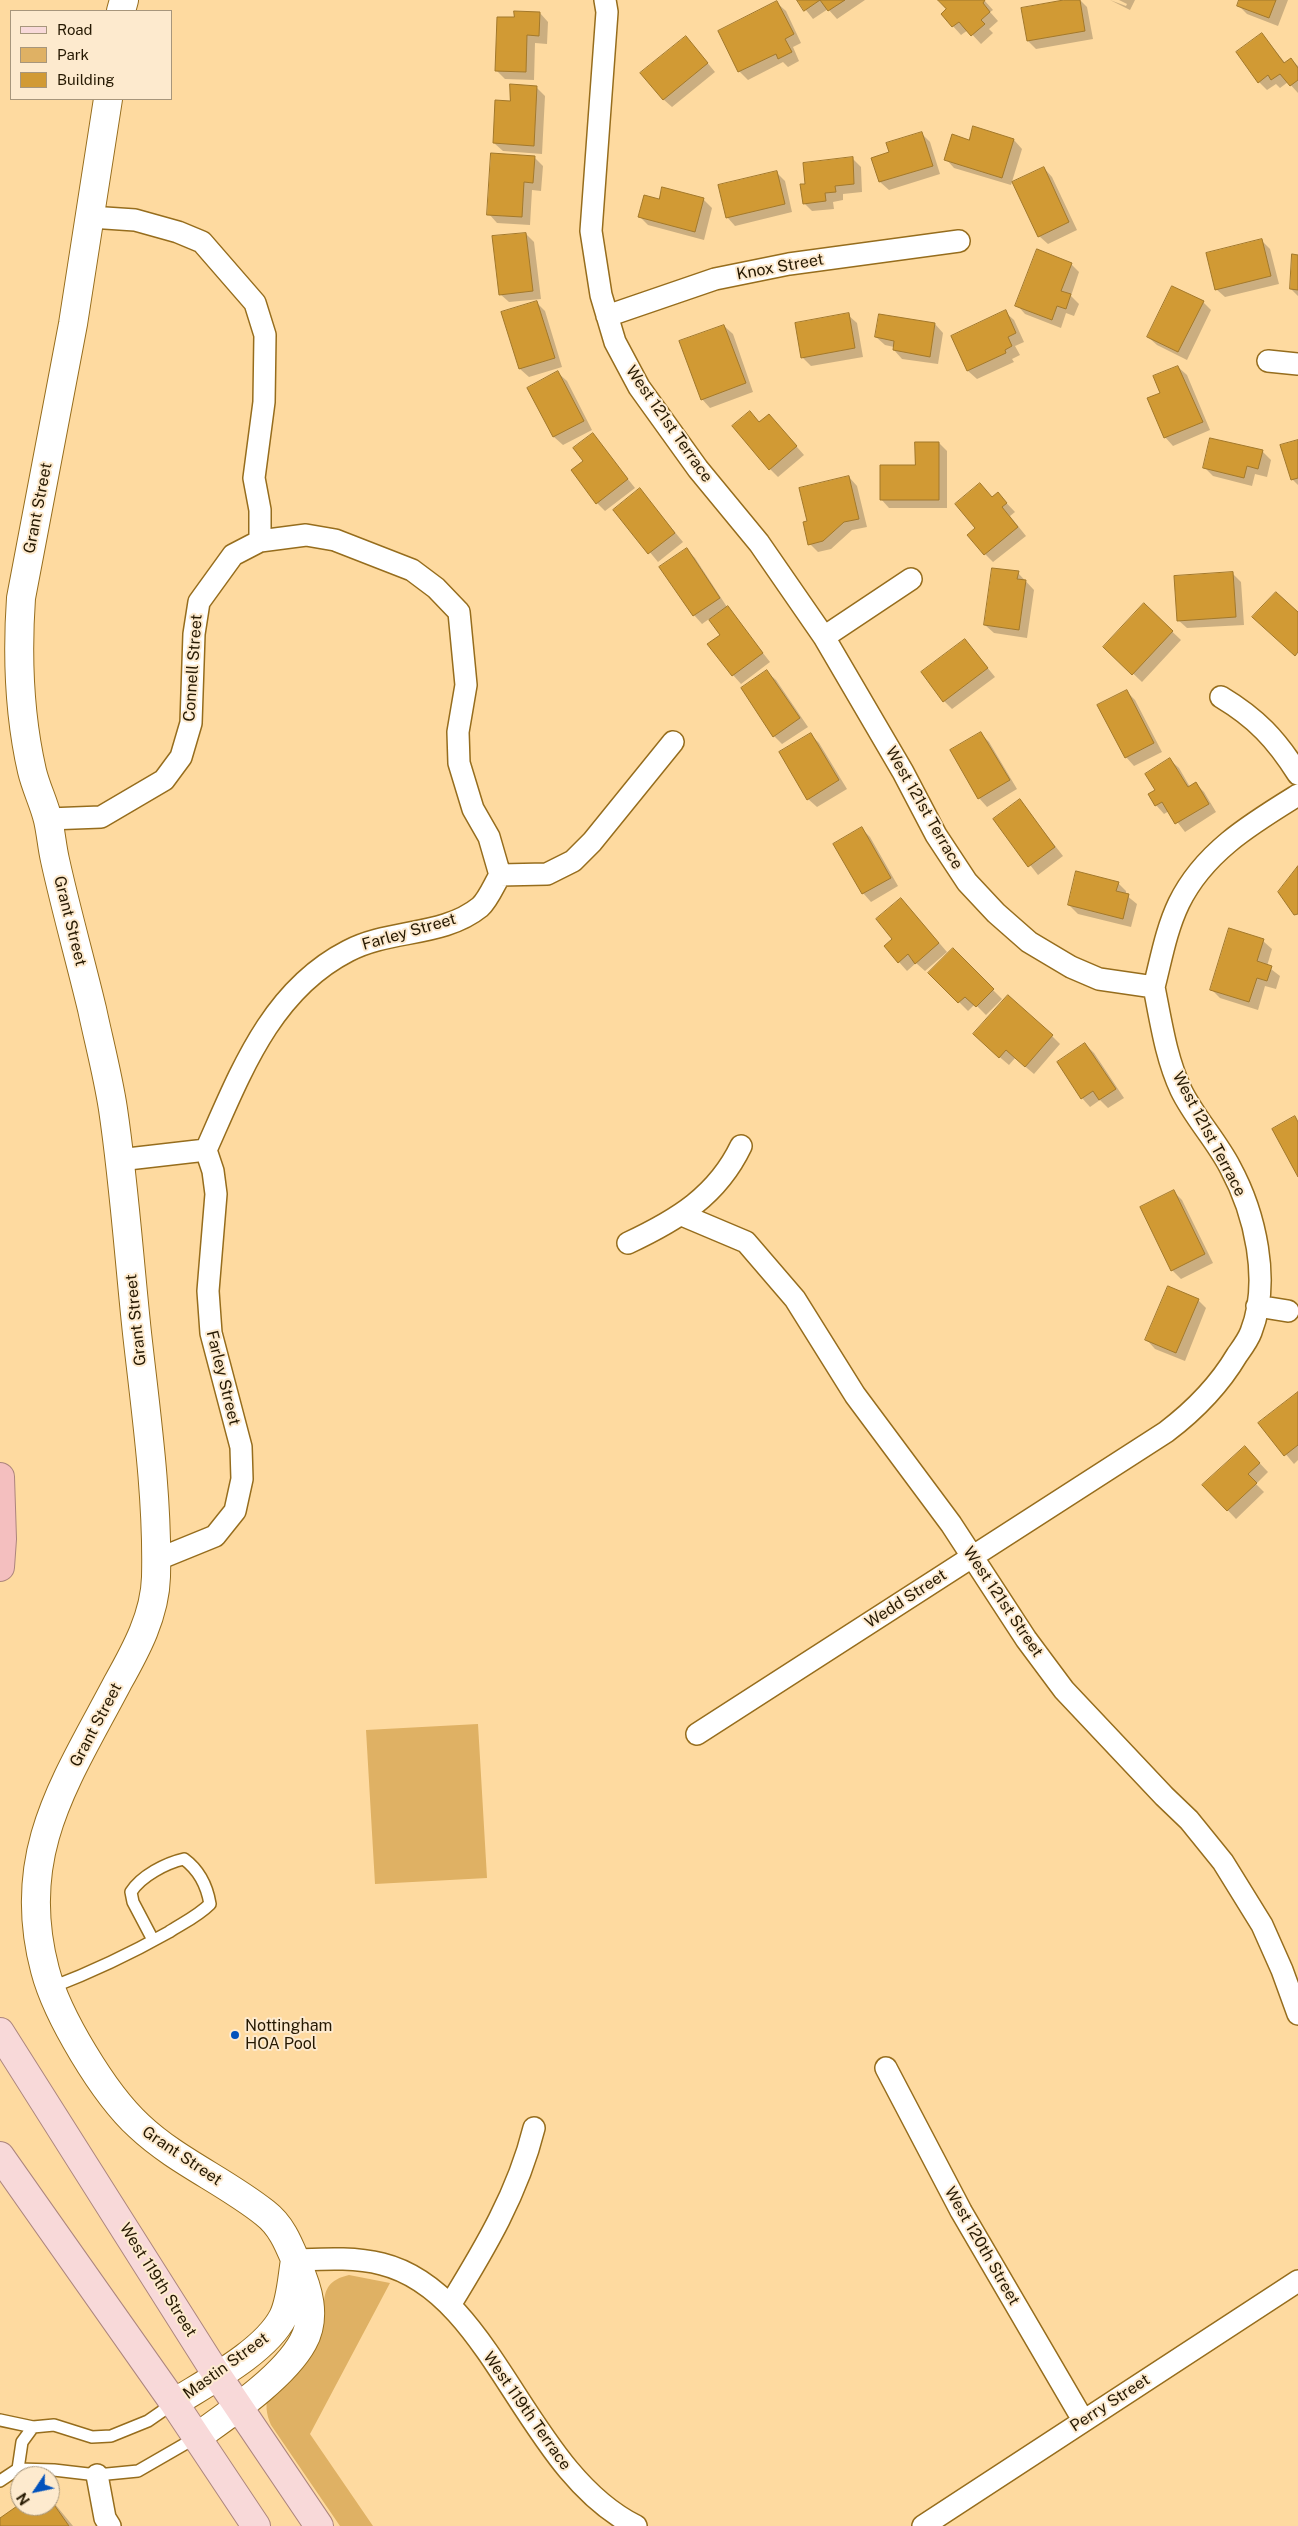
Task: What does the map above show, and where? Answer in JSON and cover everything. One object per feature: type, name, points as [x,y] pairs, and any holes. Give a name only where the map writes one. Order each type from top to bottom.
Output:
[{"type":"highway","points":[[0,1476],[2,1539],[0,1567]]},
{"type":"main road","name":"West 119th Street","points":[[0,2032],[217,2375],[319,2526]]},
{"type":"main road","points":[[0,2156],[174,2403],[256,2526]]},
{"type":"street","name":"West 121st Terrace","points":[[605,0],[607,12],[591,231],[601,295],[615,342],[639,387],[698,469],[759,543],[824,637],[903,772],[936,835],[967,882],[996,914],[1029,942],[1071,967],[1099,979],[1154,988],[1166,1049],[1182,1091],[1231,1167],[1246,1203],[1260,1274],[1251,1332],[1231,1365],[1204,1401],[1166,1432]]},
{"type":"street","name":"Grant Street","points":[[108,100],[73,324],[33,530],[22,598],[18,643],[27,744],[34,778],[48,819],[53,854],[91,1006],[112,1106],[156,1516],[156,1586],[152,1606],[138,1645],[50,1812],[36,1874],[36,1922],[50,1988],[77,2040],[123,2110],[157,2142],[272,2218],[288,2241],[295,2260]]},
{"type":"street","points":[[90,218],[135,220],[178,232],[202,242],[255,303],[265,335],[264,402],[254,478],[260,510],[260,541],[306,535],[335,540],[412,570],[436,588],[460,612],[466,685],[458,732],[459,763],[473,809],[489,837],[500,876],[547,874],[573,861],[592,842],[673,742]]},
{"type":"street","name":"Knox Street","points":[[607,316],[714,279],[789,264],[959,241]]},
{"type":"street","points":[[1268,361],[1298,364]]},
{"type":"street","name":"Connell Street","points":[[48,819],[101,817],[164,780],[181,757],[191,723],[194,634],[199,602],[234,555],[260,541]]},
{"type":"street","points":[[824,637],[912,579]]},
{"type":"street","points":[[1221,697],[1248,713],[1268,732],[1298,774]]},
{"type":"street","points":[[1154,988],[1168,931],[1179,904],[1196,874],[1219,848],[1237,834],[1298,795]]},
{"type":"street","name":"Farley Street","points":[[156,1560],[215,1536],[235,1511],[242,1479],[241,1447],[211,1333],[208,1291],[216,1194],[206,1150],[247,1058],[284,1002],[318,969],[348,951],[368,942],[456,922],[481,906],[500,876]]},
{"type":"street","points":[[628,1243],[682,1215],[711,1190],[731,1167],[741,1146]]},
{"type":"street","points":[[119,1160],[206,1150]]},
{"type":"street","name":"West 121st Street","points":[[682,1215],[746,1242],[774,1272],[814,1326],[855,1395],[951,1524],[1026,1639],[1064,1690],[1189,1820],[1223,1862],[1262,1925],[1282,1970],[1298,2014]]},
{"type":"street","points":[[1256,1306],[1288,1311]]},
{"type":"street","name":"Wedd Street","points":[[697,1734],[1166,1432]]},
{"type":"street","name":"West 120th Street","points":[[886,2068],[961,2211],[1083,2420]]},
{"type":"street","points":[[295,2260],[351,2259],[383,2264],[414,2277],[434,2290],[450,2305],[489,2243],[509,2201],[526,2161],[534,2128]]},
{"type":"street","name":"Mastin Street","points":[[174,2403],[217,2375],[273,2332],[284,2315],[295,2260]]},
{"type":"street","name":"Mastin Street","points":[[197,2437],[239,2407],[287,2362],[305,2340],[311,2309],[306,2282],[295,2260]]},
{"type":"street","name":"Perry Street","points":[[923,2526],[1298,2281]]},
{"type":"street","name":"West 119th Terrace","points":[[450,2305],[471,2330],[563,2466],[594,2497],[636,2526]]},
{"type":"street","points":[[97,2475],[105,2518],[110,2526]]},
{"type":"lane","points":[[50,1988],[121,1958],[153,1940],[202,1912],[210,1904],[208,1891],[194,1866],[184,1859],[172,1862],[136,1884],[132,1892],[133,1902],[153,1940]]},
{"type":"lane","points":[[0,2420],[32,2427],[54,2425],[92,2437],[111,2436],[148,2421],[174,2403]]},
{"type":"lane","points":[[18,2466],[22,2442],[32,2427]]},
{"type":"lane","points":[[60,2471],[97,2475],[138,2471],[197,2437]]},
{"type":"green space","points":[[478,1724],[487,1878],[375,1884],[366,1730]]},
{"type":"green space","points":[[349,2275],[390,2283],[310,2434],[373,2526],[340,2526],[271,2425],[267,2409],[269,2393],[318,2338],[324,2320],[324,2302],[329,2286],[337,2279]]},
{"type":"building","points":[[797,0],[820,0],[804,11]]},
{"type":"building","points":[[820,0],[845,0],[828,11]]},
{"type":"building","points":[[938,0],[985,0],[983,3],[990,12],[981,20],[985,24],[971,36],[959,22],[952,27],[941,14],[946,9]]},
{"type":"building","points":[[1064,0],[1080,0],[1085,31],[1027,41],[1021,8]]},
{"type":"building","points":[[1239,0],[1276,0],[1269,18],[1237,6]]},
{"type":"building","points":[[777,1],[794,34],[785,39],[792,52],[778,59],[776,54],[738,72],[718,31]]},
{"type":"building","points":[[514,11],[540,12],[539,36],[527,35],[526,72],[495,71],[497,17],[514,17]]},
{"type":"building","points":[[1262,33],[1284,63],[1291,58],[1298,68],[1298,80],[1290,86],[1280,74],[1271,80],[1268,75],[1258,83],[1236,52]]},
{"type":"building","points":[[686,36],[708,63],[663,100],[640,73]]},
{"type":"building","points":[[510,84],[537,86],[534,146],[493,143],[495,100],[510,101]]},
{"type":"building","points":[[973,126],[1014,139],[1002,178],[944,160],[952,134],[969,140]]},
{"type":"building","points":[[922,132],[933,166],[879,182],[871,158],[889,152],[886,143]]},
{"type":"building","points":[[491,153],[535,156],[533,183],[524,182],[522,217],[487,215]]},
{"type":"building","points":[[853,157],[854,184],[835,186],[836,192],[825,193],[826,201],[803,204],[800,184],[805,184],[803,163]]},
{"type":"building","points":[[1044,167],[1069,222],[1038,237],[1012,182]]},
{"type":"building","points":[[777,171],[785,204],[726,218],[718,185]]},
{"type":"building","points":[[662,187],[704,198],[695,232],[638,217],[644,195],[659,199]]},
{"type":"building","points":[[526,233],[533,291],[499,295],[492,236]]},
{"type":"building","points":[[1262,239],[1271,276],[1215,290],[1206,253]]},
{"type":"building","points":[[1037,249],[1072,263],[1061,291],[1071,294],[1066,309],[1057,306],[1052,320],[1015,306]]},
{"type":"building","points":[[1292,254],[1298,255],[1298,290],[1290,289]]},
{"type":"building","points":[[1172,286],[1204,301],[1178,352],[1147,337]]},
{"type":"building","points":[[537,301],[555,358],[519,369],[501,312]]},
{"type":"building","points":[[1006,310],[1016,333],[1008,337],[1012,346],[1005,350],[1006,353],[967,371],[951,336]]},
{"type":"building","points":[[849,313],[855,348],[801,358],[795,323]]},
{"type":"building","points":[[879,314],[935,323],[930,357],[893,350],[894,341],[875,337]]},
{"type":"building","points":[[724,325],[746,383],[701,400],[679,341]]},
{"type":"building","points":[[1178,366],[1203,422],[1164,438],[1147,398],[1160,393],[1153,376]]},
{"type":"building","points":[[558,371],[584,421],[553,437],[527,388]]},
{"type":"building","points":[[750,411],[759,422],[769,414],[797,446],[769,470],[732,426]]},
{"type":"building","points":[[593,433],[628,479],[596,504],[571,470],[583,461],[573,448]]},
{"type":"building","points":[[1210,438],[1263,450],[1258,469],[1247,466],[1244,478],[1203,468]]},
{"type":"building","points":[[1298,440],[1298,478],[1291,480],[1280,445]]},
{"type":"building","points":[[915,442],[939,442],[939,500],[880,500],[880,465],[915,465]]},
{"type":"building","points":[[849,476],[859,519],[844,522],[823,541],[808,545],[803,522],[807,521],[799,488]]},
{"type":"building","points":[[980,483],[992,497],[998,492],[1007,503],[1002,507],[1018,527],[984,555],[967,535],[975,528],[955,504]]},
{"type":"building","points":[[640,488],[675,533],[648,554],[613,510]]},
{"type":"building","points":[[687,548],[720,598],[693,616],[659,567]]},
{"type":"building","points":[[992,568],[1019,571],[1017,579],[1026,580],[1019,630],[984,625]]},
{"type":"building","points":[[1233,572],[1236,617],[1177,621],[1174,576]]},
{"type":"building","points":[[1276,592],[1298,612],[1298,652],[1295,656],[1252,617]]},
{"type":"building","points":[[1144,603],[1173,631],[1132,675],[1103,647]]},
{"type":"building","points":[[728,606],[763,653],[732,676],[707,644],[720,635],[709,620]]},
{"type":"building","points":[[965,639],[988,668],[943,702],[921,672]]},
{"type":"building","points":[[767,670],[800,718],[773,737],[741,688]]},
{"type":"building","points":[[1127,690],[1154,743],[1125,758],[1097,705]]},
{"type":"building","points":[[981,732],[1010,780],[978,799],[950,750]]},
{"type":"building","points":[[811,733],[839,780],[807,800],[779,752]]},
{"type":"building","points":[[1170,758],[1188,787],[1196,782],[1209,804],[1175,824],[1162,802],[1155,806],[1148,794],[1155,790],[1145,774]]},
{"type":"building","points":[[1020,799],[1055,847],[1028,867],[993,819]]},
{"type":"building","points":[[862,827],[891,878],[862,894],[833,844]]},
{"type":"building","points":[[1298,866],[1298,914],[1294,915],[1278,892]]},
{"type":"building","points":[[1076,871],[1119,882],[1116,891],[1129,894],[1123,919],[1068,905]]},
{"type":"building","points":[[901,898],[939,943],[915,964],[908,954],[898,963],[884,946],[892,939],[876,919]]},
{"type":"building","points":[[1229,928],[1264,939],[1257,961],[1272,966],[1267,981],[1257,978],[1249,1002],[1210,990]]},
{"type":"building","points":[[953,948],[994,989],[976,1007],[965,997],[958,1003],[928,973]]},
{"type":"building","points":[[1008,995],[1053,1035],[1025,1067],[1006,1050],[999,1058],[973,1034]]},
{"type":"building","points":[[1085,1043],[1116,1089],[1099,1100],[1093,1091],[1081,1099],[1057,1062]]},
{"type":"building","points":[[1295,1116],[1298,1122],[1298,1177],[1272,1129]]},
{"type":"building","points":[[1174,1190],[1205,1254],[1171,1271],[1140,1207]]},
{"type":"building","points":[[1168,1286],[1199,1299],[1176,1353],[1145,1340]]},
{"type":"building","points":[[1298,1392],[1298,1445],[1284,1456],[1258,1423]]},
{"type":"building","points":[[1245,1446],[1260,1463],[1248,1474],[1257,1483],[1227,1511],[1202,1485]]},
{"type":"building","points":[[10,2511],[10,2516],[60,2516],[60,2513],[69,2526],[0,2526],[0,2518]]},
{"type":"place","name":"Nottingham HOA Pool","points":[[235,2035]]}]
